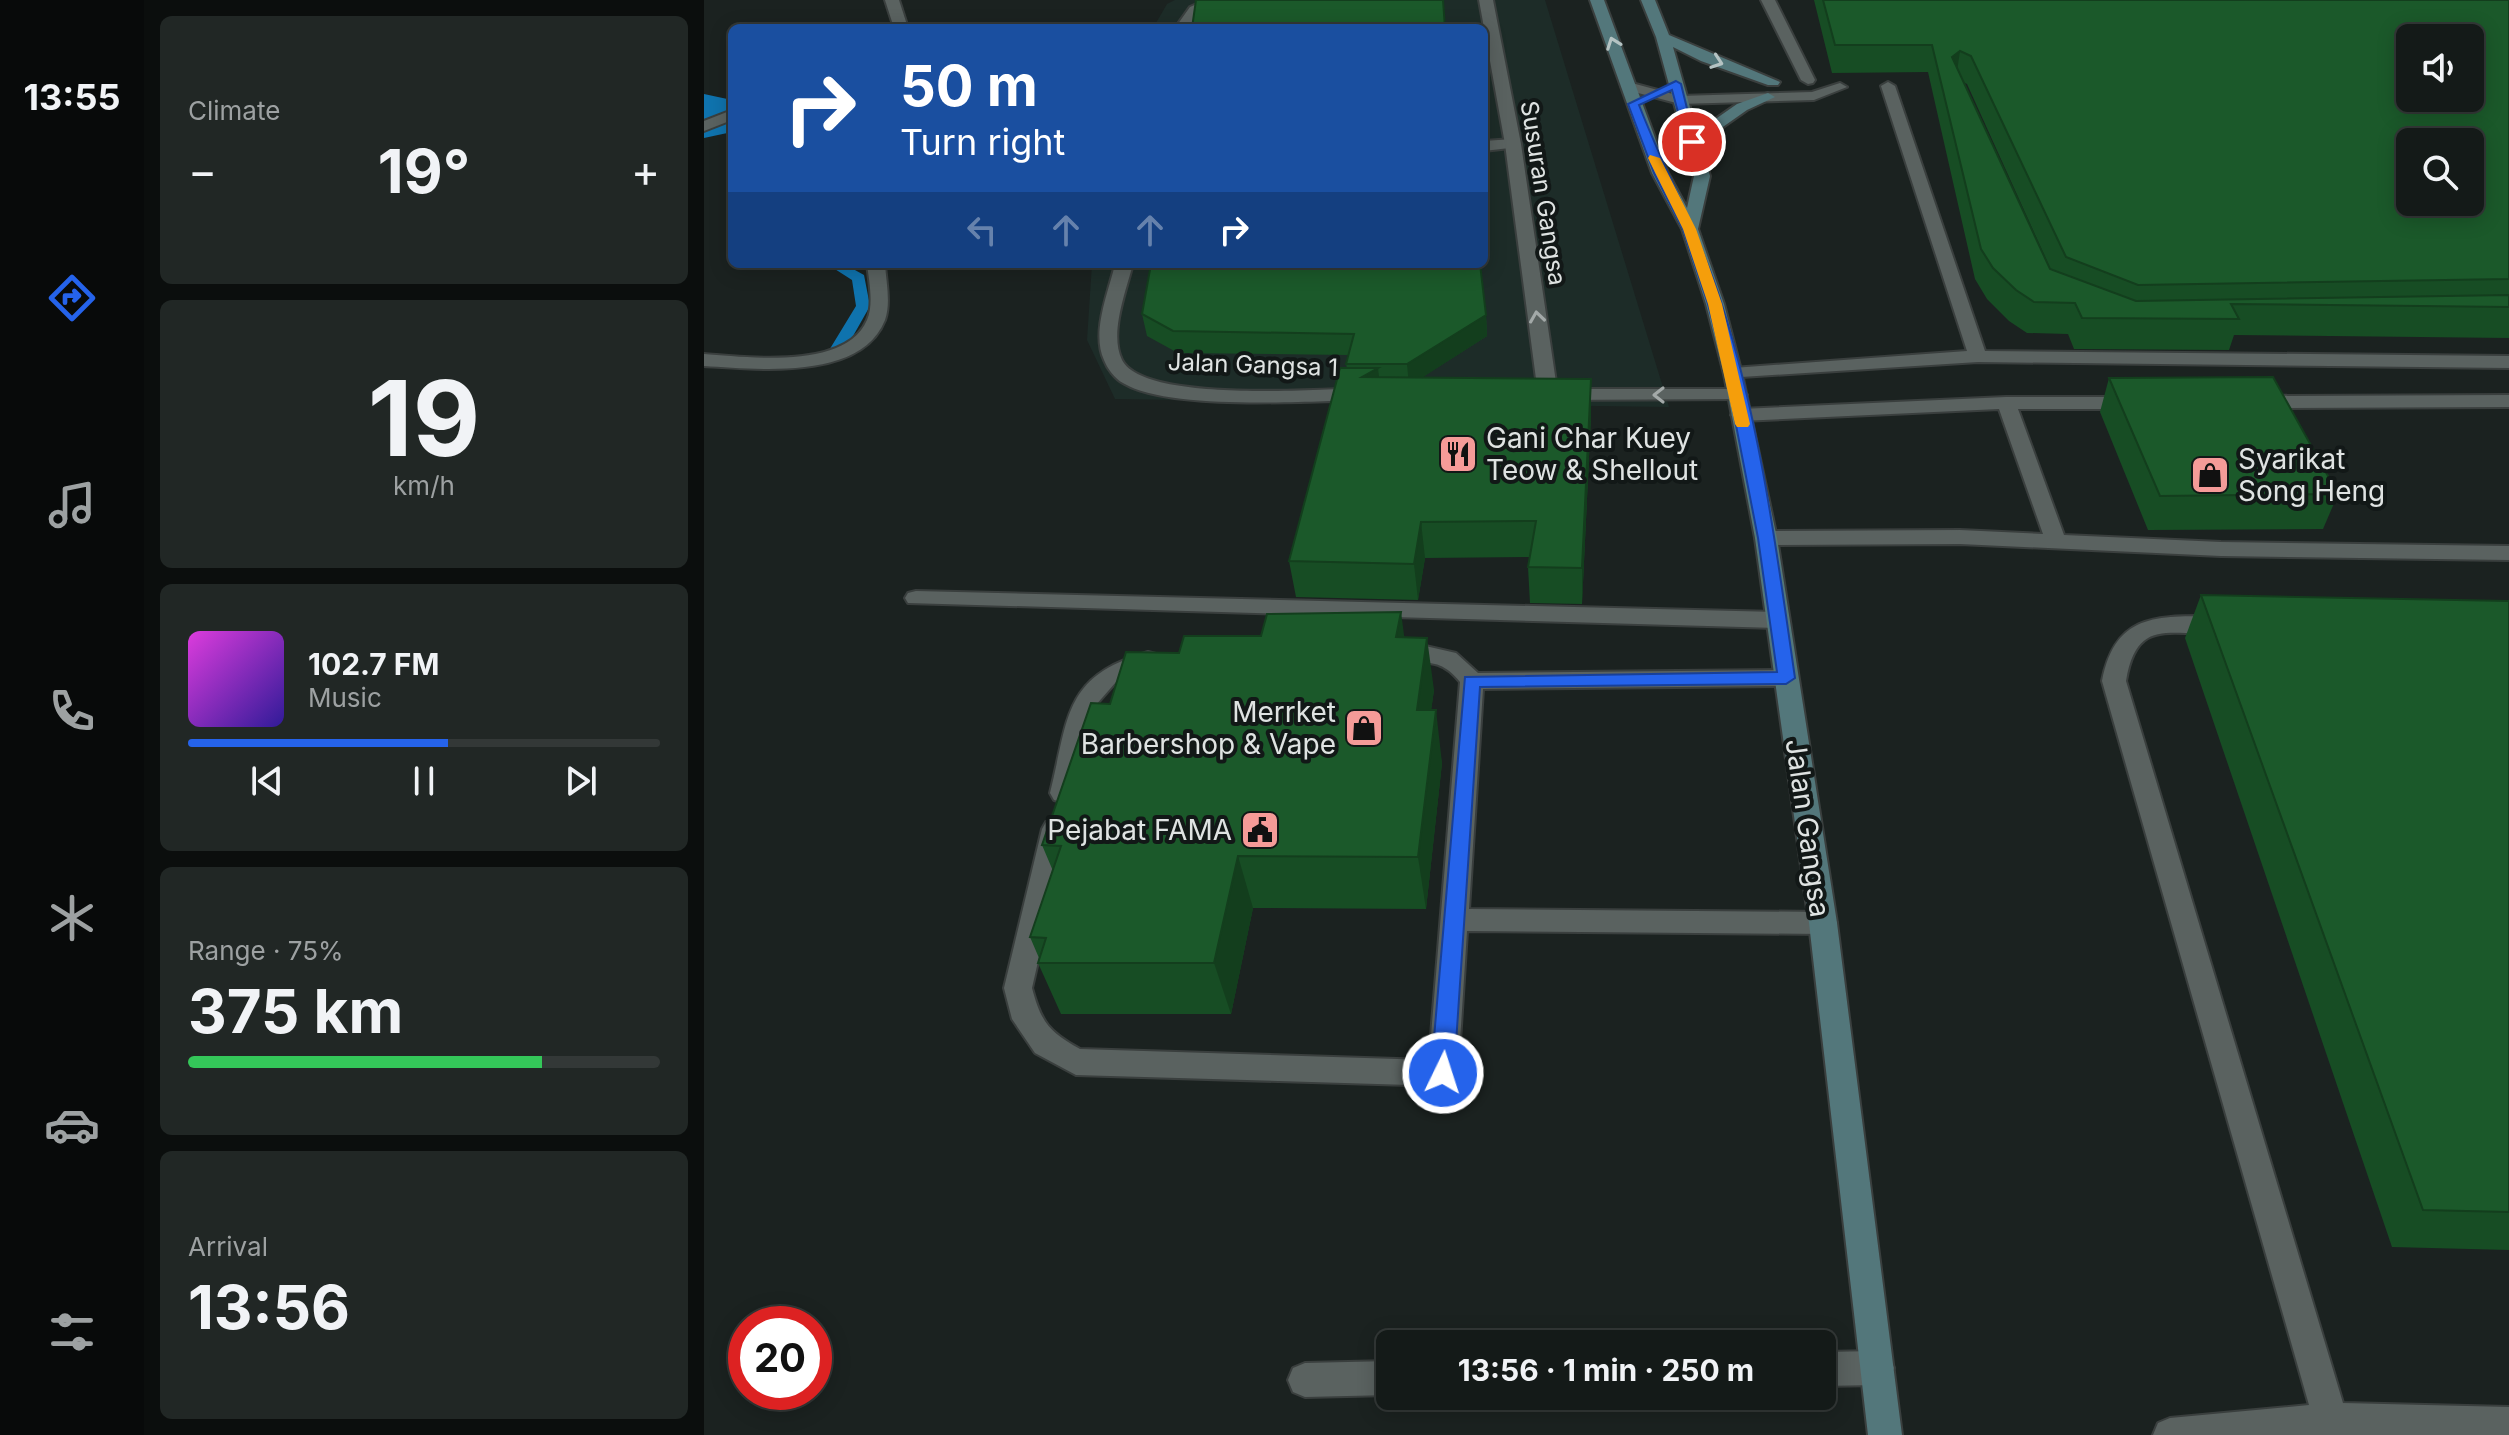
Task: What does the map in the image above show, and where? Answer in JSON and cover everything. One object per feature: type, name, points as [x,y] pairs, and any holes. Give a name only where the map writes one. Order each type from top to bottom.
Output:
[{"type":"main road","name":"Jalan Gangsa","points":[[1597,0],[1633,104],[1660,173],[1690,229],[1715,304],[1733,374],[1766,538],[1823,923],[1885,1435]]},
{"type":"main road","points":[[1648,0],[1663,37],[1702,176],[1690,229]]},
{"type":"main road","points":[[1663,37],[1771,89]]},
{"type":"main road","points":[[1692,142],[1771,89]]},
{"type":"street","points":[[892,0],[900,24]]},
{"type":"street","points":[[1185,24],[1195,10],[1216,0]]},
{"type":"street","name":"Susuran Gangsa","points":[[1486,0],[1513,144],[1540,394],[1739,405]]},
{"type":"street","points":[[1768,0],[1808,80]]},
{"type":"street","points":[[1628,86],[1650,94],[1680,100],[1771,89],[1808,80],[1840,87],[1814,96],[1771,89],[1676,84],[1650,94],[1633,104]]},
{"type":"street","points":[[1888,86],[1978,356]]},
{"type":"street","points":[[704,127],[728,116]]},
{"type":"street","points":[[1488,146],[1513,144]]},
{"type":"street","points":[[704,360],[774,363],[832,357],[864,342],[877,319],[876,268]]},
{"type":"street","name":"Jalan Gangsa 1","points":[[1123,268],[1109,341],[1113,360],[1129,379],[1155,388],[1195,394],[1379,394]]},
{"type":"street","points":[[1733,374],[1978,356],[2509,362]]},
{"type":"street","points":[[2229,403],[2509,401]]},
{"type":"street","points":[[2006,403],[2056,541]]},
{"type":"street","points":[[1739,405],[2151,403]]},
{"type":"street","points":[[1766,538],[1960,537],[2221,549],[2509,553]]},
{"type":"street","points":[[916,598],[1777,620]]},
{"type":"street","points":[[2245,624],[2183,624],[2134,635],[2118,655],[2114,681],[2331,1420]]},
{"type":"street","points":[[1167,658],[1151,659],[1108,676],[1084,703],[1018,988],[1026,1019],[1045,1044],[1076,1062],[1443,1073],[1472,681],[1459,662],[1435,653],[1372,654]]},
{"type":"street","points":[[1472,681],[1786,678]]},
{"type":"street","points":[[1452,920],[1823,923]]},
{"type":"street","points":[[1836,1369],[1877,1368]]},
{"type":"street","points":[[1305,1380],[1376,1378]]},
{"type":"street","points":[[2170,1435],[2331,1420],[2509,1424]]},
{"type":"shaded area","points":[[1175,0],[1545,0],[1669,407],[1115,399],[1087,340],[1092,268],[1488,268],[1488,24],[1155,24],[1167,4]]},
{"type":"building","points":[[1196,0],[1443,0],[1445,24],[1193,24]]},
{"type":"building","points":[[1823,0],[2509,0],[2509,279],[2138,285],[2066,257],[1971,56],[1960,51],[1952,57],[2050,269],[2136,301],[2509,295],[2509,307],[2231,304],[2239,319],[2082,318],[2075,303],[2034,302],[1993,268],[1981,249],[1932,45],[1835,45]]},
{"type":"building","points":[[1150,268],[1480,268],[1486,315],[1407,364],[1346,364],[1354,334],[1173,331],[1142,314]]},
{"type":"building","points":[[1340,368],[1378,368],[1362,377],[1591,379],[1582,568],[1528,567],[1536,521],[1421,522],[1414,564],[1289,561]]},
{"type":"building","points":[[2273,377],[2338,494],[2160,496],[2109,378]]},
{"type":"building","points":[[2201,595],[2509,601],[2509,1212],[2423,1210]]},
{"type":"building","name":"Pejabat FAMA","points":[[1401,612],[1396,637],[1427,638],[1417,710],[1436,710],[1418,857],[1238,856],[1214,963],[1038,963],[1046,938],[1030,937],[1061,846],[1042,845],[1091,703],[1110,704],[1126,652],[1179,653],[1184,636],[1261,636],[1267,614]]},
{"type":"waterway","points":[[704,116],[709,116]]},
{"type":"waterway","points":[[836,352],[863,306],[859,278],[841,268]]},
{"type":"slow traffic","points":[[1654,158],[1690,229],[1715,304],[1742,424]]},
{"type":"place","name":"Gani Char Kuey Teow & Shellout","points":[[1458,454]]},
{"type":"place","name":"Syarikat Song Heng","points":[[2210,475]]},
{"type":"place","name":"Merrket Barbershop & Vape","points":[[1364,728]]},
{"type":"place","name":"Pejabat FAMA","points":[[1260,830]]},
{"type":"route","points":[[1443,1073],[1472,681],[1786,678],[1766,538],[1733,374],[1715,304],[1690,229],[1660,173],[1633,104],[1676,84],[1692,142]]}]
